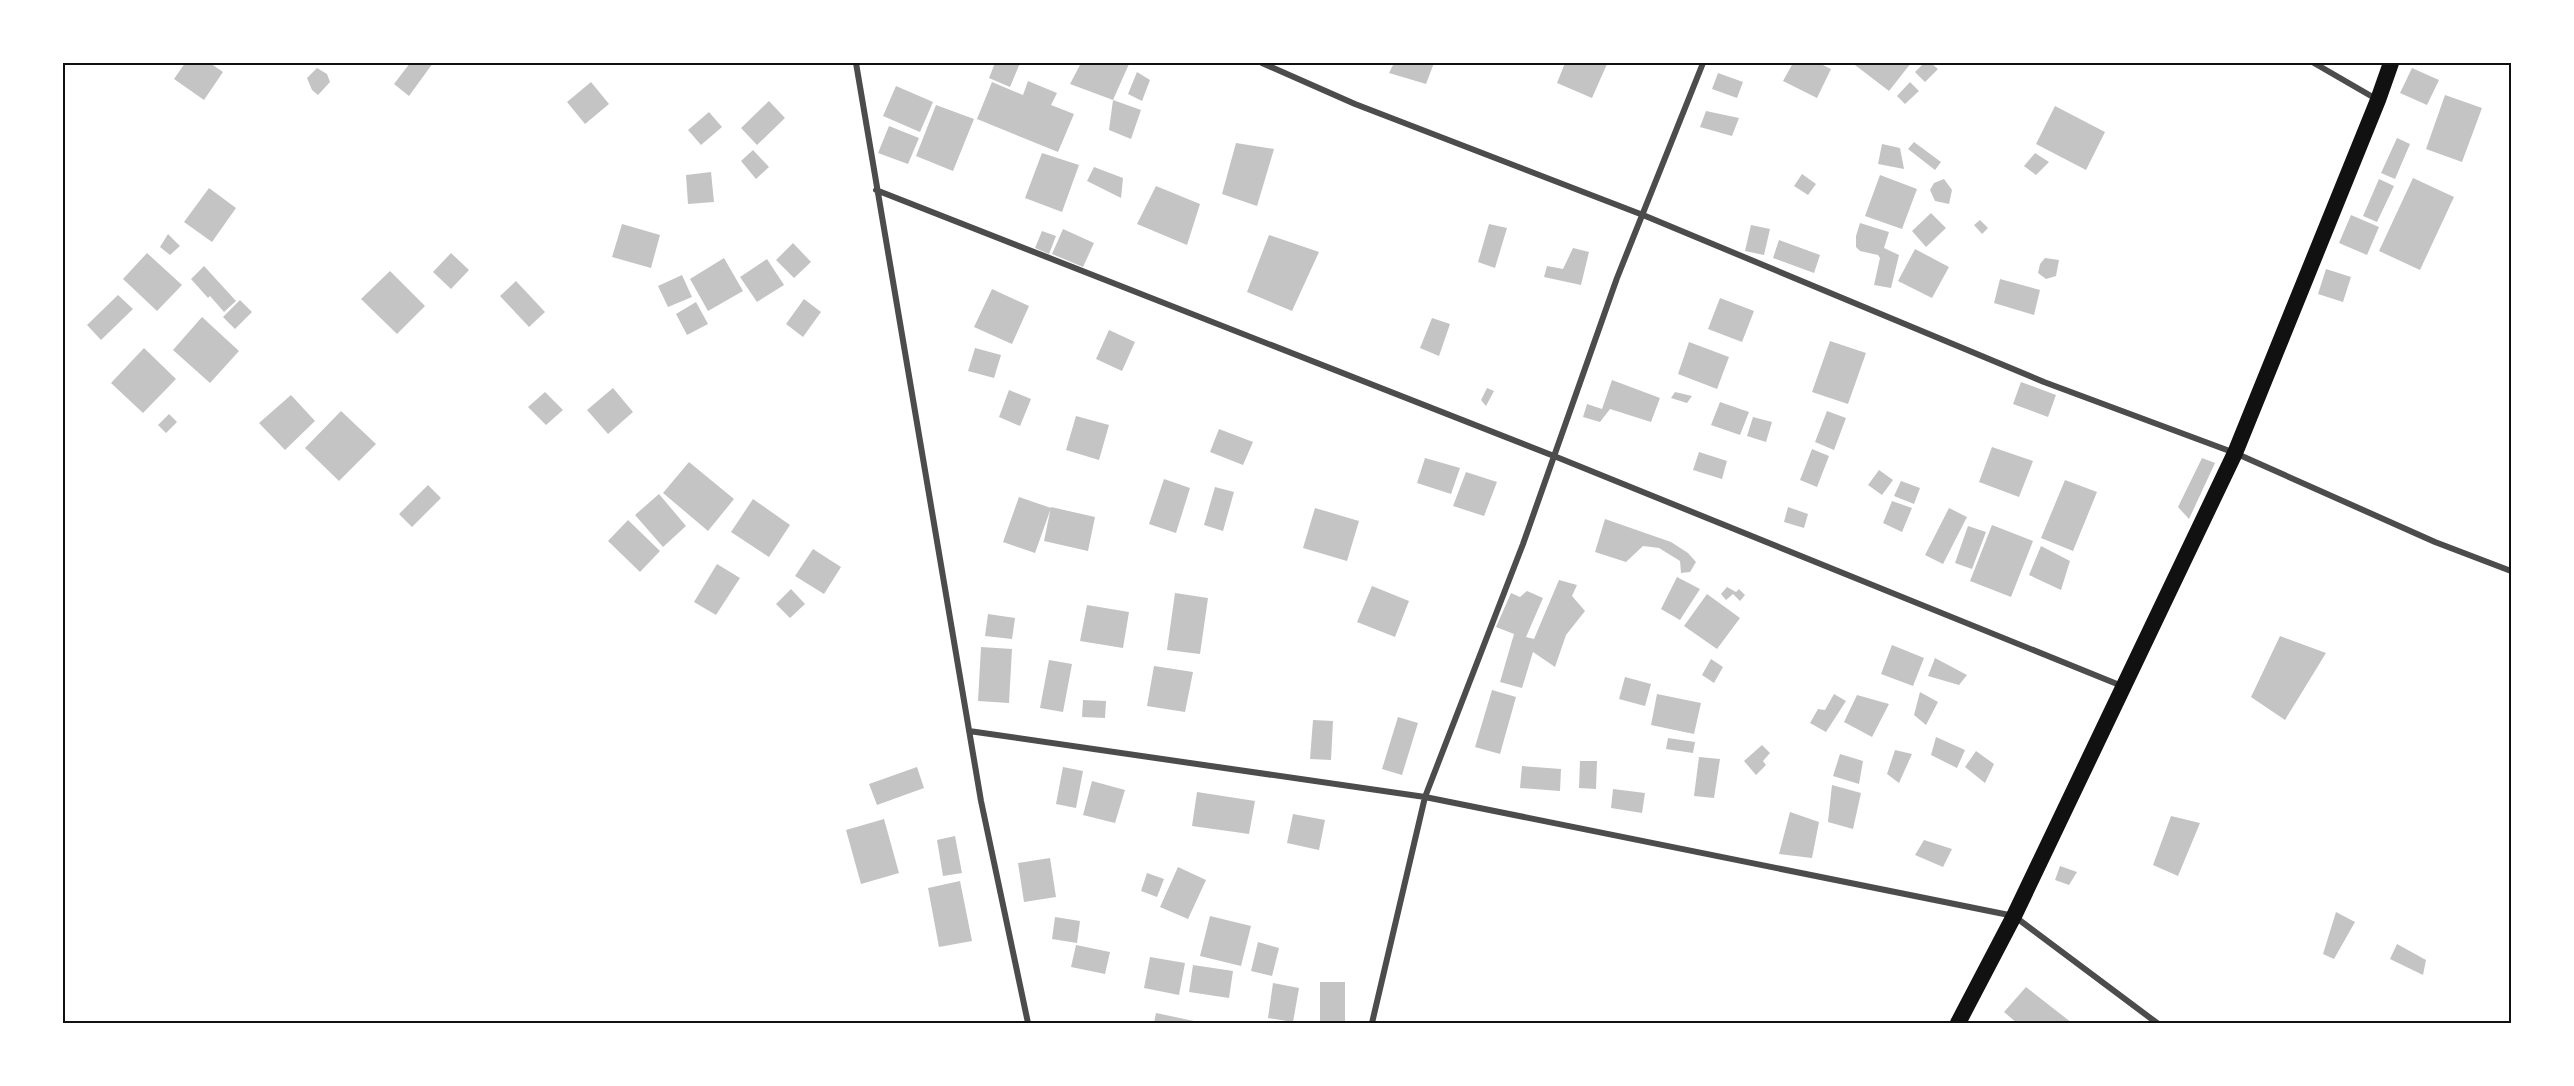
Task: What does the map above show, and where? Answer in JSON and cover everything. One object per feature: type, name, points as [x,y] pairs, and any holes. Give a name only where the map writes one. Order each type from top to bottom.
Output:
[{"type":"highway","points":[[1958,1023],[2014,916],[2235,453],[2391,63]]},
{"type":"street","points":[[856,63],[981,801],[1028,1023]]},
{"type":"street","points":[[1262,63],[1355,104],[1643,214],[2044,382],[2235,453],[2435,542],[2511,571]]},
{"type":"street","points":[[1372,1023],[1425,797],[1523,544],[1617,278],[1703,63]]},
{"type":"street","points":[[2314,63],[2378,100]]},
{"type":"street","points":[[876,190],[1554,456],[2123,686]]},
{"type":"street","points":[[969,731],[1425,797],[2014,916],[2157,1023]]},
{"type":"building","points":[[185,63],[210,63],[223,72],[204,100],[174,79]]},
{"type":"building","points":[[410,63],[433,63],[409,96],[394,84]]},
{"type":"building","points":[[995,63],[1020,63],[1010,87],[989,78]]},
{"type":"building","points":[[1081,63],[1129,64],[1113,100],[1070,84]]},
{"type":"building","points":[[1394,63],[1434,63],[1426,84],[1389,73]]},
{"type":"building","points":[[1565,63],[1607,64],[1592,98],[1557,83]]},
{"type":"building","points":[[1793,63],[1819,63],[1831,69],[1817,98],[1783,81]]},
{"type":"building","points":[[1856,63],[1911,63],[1889,91],[1855,65]]},
{"type":"building","points":[[1924,63],[1931,63],[1938,69],[1925,82],[1915,72]]},
{"type":"building","points":[[317,68],[327,74],[330,82],[318,95],[312,90],[307,78]]},
{"type":"building","points":[[2412,68],[2439,80],[2427,105],[2400,93]]},
{"type":"building","points":[[1137,72],[1150,80],[1142,101],[1128,94]]},
{"type":"building","points":[[1718,73],[1743,82],[1737,98],[1712,89]]},
{"type":"building","points":[[1028,81],[1057,93],[1051,105],[1074,114],[1058,152],[977,119],[992,82],[1023,95]]},
{"type":"building","points":[[591,82],[609,104],[585,124],[567,102]]},
{"type":"building","points":[[1910,82],[1919,91],[1905,104],[1897,96]]},
{"type":"building","points":[[896,86],[933,102],[920,132],[883,116]]},
{"type":"building","points":[[2445,95],[2482,108],[2462,162],[2426,149]]},
{"type":"building","points":[[1113,100],[1141,110],[1131,139],[1109,130]]},
{"type":"building","points":[[769,101],[785,118],[757,145],[741,128]]},
{"type":"building","points":[[936,105],[974,119],[953,171],[916,156]]},
{"type":"building","points":[[2055,106],[2105,132],[2086,170],[2036,144]]},
{"type":"building","points":[[1706,111],[1739,118],[1732,136],[1700,127]]},
{"type":"building","points":[[709,112],[722,127],[701,145],[688,130]]},
{"type":"building","points":[[889,126],[919,138],[908,164],[878,153]]},
{"type":"building","points":[[2397,138],[2410,144],[2395,179],[2381,173]]},
{"type":"building","points":[[1914,142],[1941,162],[1935,170],[1908,149]]},
{"type":"building","points":[[1236,143],[1274,149],[1257,206],[1222,194]]},
{"type":"building","points":[[1882,144],[1900,148],[1904,169],[1878,164]]},
{"type":"building","points":[[753,150],[769,167],[756,179],[741,161]]},
{"type":"building","points":[[1042,153],[1079,165],[1062,212],[1025,198]]},
{"type":"building","points":[[2035,153],[2049,162],[2036,175],[2024,166]]},
{"type":"building","points":[[1094,167],[1123,178],[1121,198],[1087,181]]},
{"type":"building","points":[[711,172],[714,202],[688,204],[686,175]]},
{"type":"building","points":[[1802,174],[1816,184],[1808,195],[1794,186]]},
{"type":"building","points":[[1880,175],[1917,189],[1902,229],[1865,216]]},
{"type":"building","points":[[2413,178],[2454,197],[2420,270],[2379,251]]},
{"type":"building","points":[[1944,179],[1952,190],[1949,204],[1935,201],[1930,190],[1934,183]]},
{"type":"building","points":[[2379,179],[2394,186],[2377,222],[2363,216]]},
{"type":"building","points":[[1156,186],[1200,204],[1187,245],[1137,224]]},
{"type":"building","points":[[209,188],[236,208],[212,242],[184,222]]},
{"type":"building","points":[[1931,213],[1946,228],[1926,247],[1912,231]]},
{"type":"building","points":[[2351,215],[2379,227],[2367,255],[2339,243]]},
{"type":"building","points":[[1980,220],[1988,228],[1982,234],[1974,225]]},
{"type":"building","points":[[1860,223],[1889,232],[1884,248],[1899,255],[1891,288],[1874,285],[1880,258],[1878,255],[1860,251],[1856,247],[1856,236]]},
{"type":"building","points":[[622,224],[660,235],[651,268],[612,257]]},
{"type":"building","points":[[1489,224],[1507,228],[1495,268],[1478,262]]},
{"type":"building","points":[[1751,225],[1770,229],[1764,255],[1745,251]]},
{"type":"building","points":[[1063,229],[1094,243],[1083,267],[1052,254]]},
{"type":"building","points":[[1042,231],[1056,236],[1049,254],[1035,248]]},
{"type":"building","points":[[168,234],[180,246],[170,255],[160,247]]},
{"type":"building","points":[[1269,235],[1319,252],[1292,311],[1247,292]]},
{"type":"building","points":[[1779,240],[1820,255],[1814,273],[1773,258]]},
{"type":"building","points":[[793,243],[811,262],[794,278],[776,260]]},
{"type":"building","points":[[1573,248],[1589,252],[1581,285],[1544,277],[1547,266],[1563,269]]},
{"type":"building","points":[[1915,249],[1949,267],[1932,298],[1898,281]]},
{"type":"building","points":[[147,253],[182,285],[157,311],[123,279]]},
{"type":"building","points":[[451,253],[469,270],[451,289],[433,272]]},
{"type":"building","points":[[724,258],[743,291],[708,311],[690,279]]},
{"type":"building","points":[[2045,258],[2059,260],[2056,276],[2046,279],[2038,273],[2040,264]]},
{"type":"building","points":[[767,259],[784,285],[757,302],[740,277]]},
{"type":"building","points":[[204,266],[236,301],[224,312],[191,279]]},
{"type":"building","points":[[2326,269],[2351,277],[2343,302],[2318,294]]},
{"type":"building","points":[[390,271],[425,306],[397,334],[361,299]]},
{"type":"building","points":[[682,275],[692,297],[668,307],[658,286]]},
{"type":"building","points":[[2000,279],[2040,290],[2034,315],[1994,303]]},
{"type":"building","points":[[516,281],[545,312],[529,327],[500,296]]},
{"type":"building","points":[[992,289],[1029,306],[1012,344],[974,327]]},
{"type":"building","points":[[118,295],[133,309],[101,340],[87,325]]},
{"type":"building","points":[[1720,298],[1754,311],[1742,342],[1708,329]]},
{"type":"building","points":[[804,299],[821,312],[803,337],[786,324]]},
{"type":"building","points":[[240,300],[252,312],[235,329],[223,317]]},
{"type":"building","points":[[696,302],[708,324],[687,335],[676,314]]},
{"type":"building","points":[[202,317],[239,351],[210,383],[173,350]]},
{"type":"building","points":[[1432,318],[1450,324],[1439,356],[1420,348]]},
{"type":"building","points":[[1109,330],[1135,342],[1122,371],[1096,359]]},
{"type":"building","points":[[1830,341],[1866,353],[1848,404],[1812,392]]},
{"type":"building","points":[[1689,342],[1729,357],[1717,389],[1678,374]]},
{"type":"building","points":[[144,348],[176,379],[143,413],[111,383]]},
{"type":"building","points":[[975,348],[1001,355],[994,378],[968,371]]},
{"type":"building","points":[[1612,380],[1660,398],[1651,422],[1610,409],[1600,422],[1583,417],[1587,404],[1602,409]]},
{"type":"building","points":[[2021,382],[2056,395],[2048,417],[2013,404]]},
{"type":"building","points":[[613,388],[633,412],[608,434],[587,410]]},
{"type":"building","points":[[1487,388],[1494,391],[1486,406],[1481,400]]},
{"type":"building","points":[[1009,390],[1031,399],[1020,426],[999,417]]},
{"type":"building","points":[[545,392],[563,410],[546,425],[528,407]]},
{"type":"building","points":[[1675,392],[1692,396],[1687,403],[1671,398]]},
{"type":"building","points":[[291,395],[315,421],[285,450],[259,423]]},
{"type":"building","points":[[1720,402],[1749,412],[1740,435],[1711,425]]},
{"type":"building","points":[[341,411],[376,444],[339,481],[305,448]]},
{"type":"building","points":[[1827,411],[1846,418],[1834,450],[1815,442]]},
{"type":"building","points":[[169,414],[177,422],[166,433],[158,425]]},
{"type":"building","points":[[1076,416],[1109,425],[1099,460],[1066,450]]},
{"type":"building","points":[[1753,417],[1772,422],[1766,442],[1747,436]]},
{"type":"building","points":[[1219,429],[1253,442],[1243,465],[1210,452]]},
{"type":"building","points":[[1992,447],[2033,461],[2019,497],[1979,482]]},
{"type":"building","points":[[1812,449],[1829,456],[1817,487],[1800,480]]},
{"type":"building","points":[[1699,452],[1727,461],[1722,479],[1693,470]]},
{"type":"building","points":[[1425,458],[1460,468],[1451,494],[1417,483]]},
{"type":"building","points":[[2202,458],[2215,463],[2189,519],[2178,507]]},
{"type":"building","points":[[689,462],[734,499],[708,531],[663,493]]},
{"type":"building","points":[[1879,470],[1893,480],[1882,495],[1868,485]]},
{"type":"building","points":[[1466,472],[1497,482],[1484,516],[1453,506]]},
{"type":"building","points":[[1164,479],[1190,488],[1176,533],[1149,524]]},
{"type":"building","points":[[2065,480],[2097,492],[2073,551],[2041,538]]},
{"type":"building","points":[[1901,481],[1920,488],[1914,504],[1894,496]]},
{"type":"building","points":[[428,485],[441,498],[412,527],[399,514]]},
{"type":"building","points":[[1215,487],[1234,492],[1223,531],[1204,525]]},
{"type":"building","points":[[659,494],[686,526],[663,547],[635,515]]},
{"type":"building","points":[[1019,497],[1051,508],[1035,553],[1003,542]]},
{"type":"building","points":[[753,499],[790,525],[769,557],[731,532]]},
{"type":"building","points":[[1892,501],[1912,508],[1902,532],[1883,523]]},
{"type":"building","points":[[1051,507],[1095,517],[1088,551],[1044,541]]},
{"type":"building","points":[[1788,507],[1808,514],[1804,528],[1784,522]]},
{"type":"building","points":[[1315,508],[1359,521],[1347,561],[1303,548]]},
{"type":"building","points":[[1949,508],[1967,517],[1943,564],[1925,555]]},
{"type":"building","points":[[1605,519],[1671,542],[1688,553],[1696,562],[1690,572],[1681,573],[1680,561],[1659,548],[1643,546],[1626,562],[1595,552]]},
{"type":"building","points":[[628,520],[660,551],[640,572],[608,541]]},
{"type":"building","points":[[1992,525],[2033,541],[2011,597],[1970,581]]},
{"type":"building","points":[[1968,526],[1986,532],[1972,569],[1955,563]]},
{"type":"building","points":[[2041,546],[2070,561],[2061,590],[2029,575]]},
{"type":"building","points":[[813,549],[841,567],[824,594],[795,576]]},
{"type":"building","points":[[717,564],[740,578],[716,615],[694,602]]},
{"type":"building","points":[[1677,577],[1700,589],[1680,620],[1661,609]]},
{"type":"building","points":[[1559,580],[1577,585],[1572,596],[1585,611],[1566,635],[1555,667],[1533,652],[1522,688],[1500,682],[1514,634],[1496,627],[1511,593],[1520,597],[1527,591],[1543,598],[1526,637],[1534,639]]},
{"type":"building","points":[[1372,586],[1409,601],[1395,637],[1357,622]]},
{"type":"building","points":[[1727,587],[1736,592],[1739,589],[1745,595],[1740,601],[1733,594],[1726,600],[1721,594]]},
{"type":"building","points":[[791,589],[805,604],[790,618],[776,604]]},
{"type":"building","points":[[1175,593],[1208,598],[1200,654],[1167,650]]},
{"type":"building","points":[[1707,594],[1740,618],[1717,649],[1684,626]]},
{"type":"building","points":[[1087,605],[1129,612],[1123,648],[1080,641]]},
{"type":"building","points":[[988,614],[1015,618],[1012,639],[985,636]]},
{"type":"building","points":[[2280,636],[2326,653],[2285,720],[2251,697]]},
{"type":"building","points":[[1892,645],[1924,658],[1913,686],[1881,674]]},
{"type":"building","points":[[981,647],[1012,649],[1009,703],[978,701]]},
{"type":"building","points":[[1935,658],[1967,675],[1959,685],[1928,676]]},
{"type":"building","points":[[1711,659],[1723,667],[1714,683],[1702,675]]},
{"type":"building","points":[[1049,660],[1072,664],[1063,712],[1040,708]]},
{"type":"building","points":[[1154,666],[1193,672],[1185,712],[1147,706]]},
{"type":"building","points":[[1625,677],[1651,684],[1645,706],[1619,699]]},
{"type":"building","points":[[1492,690],[1516,697],[1500,754],[1475,747]]},
{"type":"building","points":[[1920,692],[1938,702],[1926,725],[1914,715]]},
{"type":"building","points":[[1657,694],[1701,703],[1694,734],[1651,725]]},
{"type":"building","points":[[1834,694],[1846,701],[1826,732],[1810,723],[1818,709],[1825,710]]},
{"type":"building","points":[[1857,695],[1889,704],[1872,737],[1844,722]]},
{"type":"building","points":[[1083,700],[1106,701],[1105,718],[1082,717]]},
{"type":"building","points":[[1398,717],[1418,723],[1402,775],[1382,769]]},
{"type":"building","points":[[1313,720],[1333,721],[1331,760],[1310,759]]},
{"type":"building","points":[[1936,737],[1965,750],[1957,768],[1931,755]]},
{"type":"building","points":[[1668,738],[1695,742],[1693,753],[1666,749]]},
{"type":"building","points":[[1762,745],[1770,753],[1763,761],[1766,765],[1756,775],[1744,761]]},
{"type":"building","points":[[1895,750],[1912,754],[1899,783],[1887,774]]},
{"type":"building","points":[[1976,751],[1994,764],[1985,783],[1965,767]]},
{"type":"building","points":[[1840,754],[1863,761],[1859,784],[1833,776]]},
{"type":"building","points":[[1699,757],[1720,759],[1714,798],[1694,796]]},
{"type":"building","points":[[1580,761],[1597,761],[1596,789],[1579,788]]},
{"type":"building","points":[[1522,766],[1561,769],[1560,791],[1520,788]]},
{"type":"building","points":[[917,767],[924,788],[877,805],[869,784]]},
{"type":"building","points":[[1063,767],[1083,771],[1076,808],[1056,804]]},
{"type":"building","points":[[1092,781],[1125,790],[1115,823],[1083,815]]},
{"type":"building","points":[[1832,785],[1861,793],[1853,829],[1828,822]]},
{"type":"building","points":[[1613,789],[1645,793],[1642,813],[1611,808]]},
{"type":"building","points":[[1197,792],[1255,801],[1249,834],[1192,826]]},
{"type":"building","points":[[1790,812],[1819,822],[1812,858],[1779,854]]},
{"type":"building","points":[[1293,814],[1325,820],[1319,850],[1287,843]]},
{"type":"building","points":[[2171,816],[2200,823],[2178,876],[2153,865]]},
{"type":"building","points":[[884,819],[899,873],[861,884],[846,830]]},
{"type":"building","points":[[955,836],[962,873],[943,876],[937,840]]},
{"type":"building","points":[[1924,840],[1952,849],[1943,867],[1915,855]]},
{"type":"building","points":[[1050,858],[1056,897],[1024,902],[1018,863]]},
{"type":"building","points":[[2060,866],[2077,872],[2069,885],[2055,880]]},
{"type":"building","points":[[1178,867],[1206,880],[1188,919],[1160,907]]},
{"type":"building","points":[[1147,873],[1164,879],[1157,897],[1141,891]]},
{"type":"building","points":[[960,881],[972,941],[939,947],[928,888]]},
{"type":"building","points":[[2336,912],[2355,922],[2334,959],[2323,954]]},
{"type":"building","points":[[1210,916],[1251,926],[1241,966],[1200,956]]},
{"type":"building","points":[[1055,917],[1080,921],[1077,943],[1052,939]]},
{"type":"building","points":[[1258,942],[1279,948],[1272,976],[1251,971]]},
{"type":"building","points":[[2397,944],[2426,960],[2423,975],[2390,959]]},
{"type":"building","points":[[1076,945],[1110,952],[1105,974],[1071,967]]},
{"type":"building","points":[[1150,957],[1185,963],[1179,995],[1144,988]]},
{"type":"building","points":[[1193,965],[1233,971],[1229,998],[1189,992]]},
{"type":"building","points":[[1320,982],[1345,982],[1345,1023],[1320,1023]]},
{"type":"building","points":[[1273,983],[1299,988],[1293,1022],[1268,1018]]},
{"type":"building","points":[[2026,987],[2072,1023],[2017,1023],[2004,1012]]},
{"type":"building","points":[[1156,1013],[1194,1021],[1193,1023],[1154,1023]]}]
